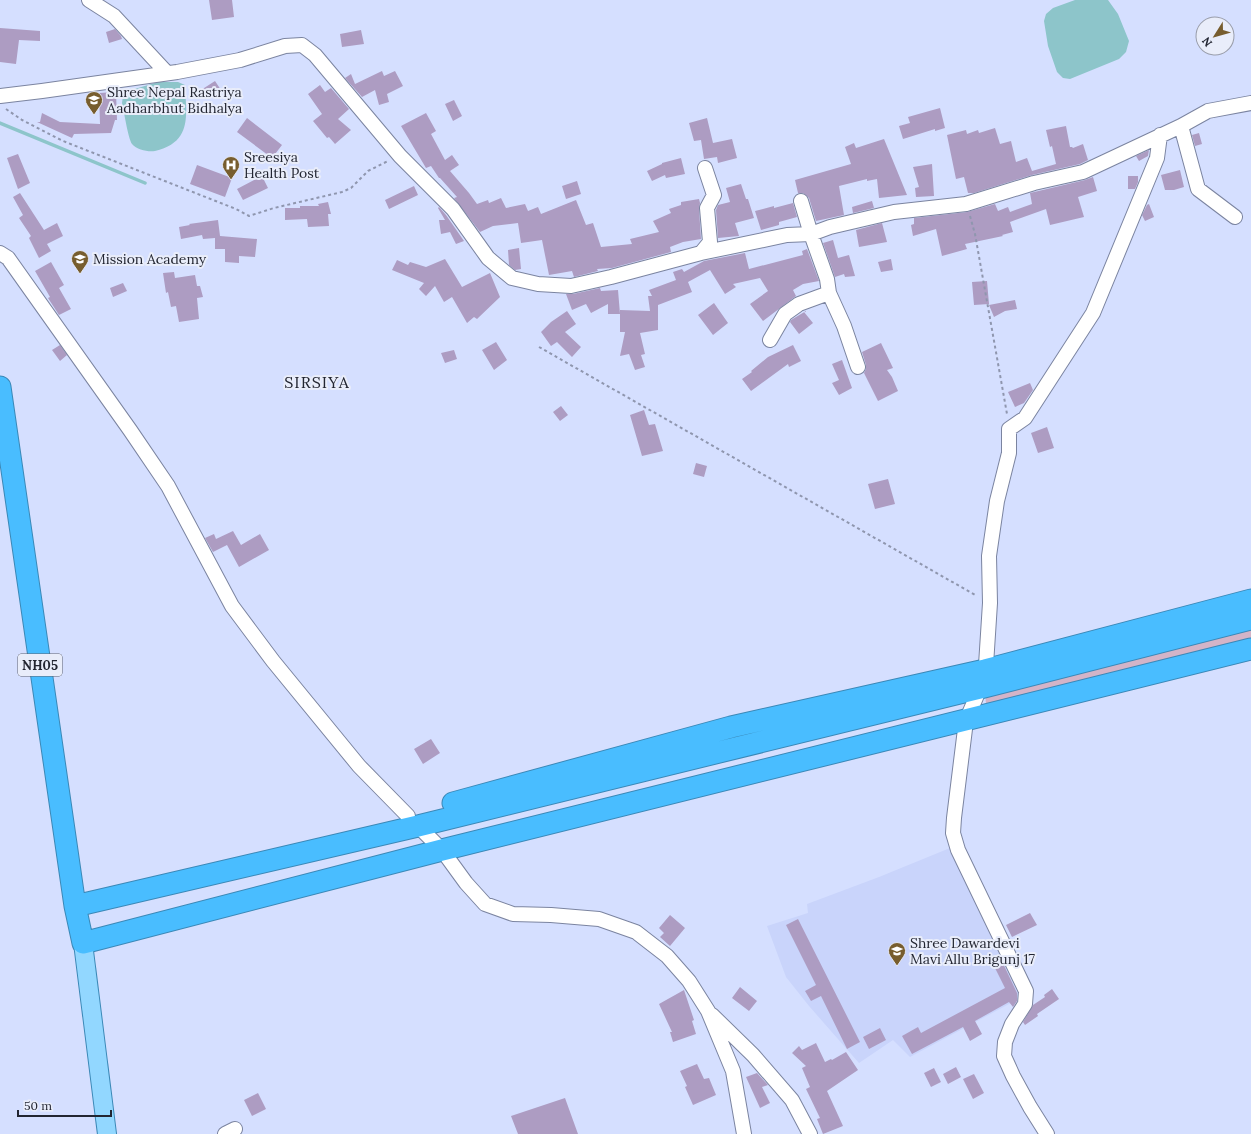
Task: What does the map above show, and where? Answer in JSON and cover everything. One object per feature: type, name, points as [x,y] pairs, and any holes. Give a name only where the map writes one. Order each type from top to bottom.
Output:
[{"type":"highway","name":"NH05","points":[[0,387],[76,906],[83,943]]},
{"type":"highway","points":[[982,679],[1251,600]]},
{"type":"highway","points":[[76,906],[982,679],[1251,619]]},
{"type":"highway","points":[[83,943],[442,850],[1251,649]]},
{"type":"main road","name":"NH05","points":[[83,943],[107,1134]]},
{"type":"street","points":[[89,0],[114,16],[167,73]]},
{"type":"street","points":[[3,102],[42,92],[240,60],[285,46],[302,46],[315,55],[400,156],[452,209],[488,258],[512,278],[538,284],[571,286],[701,253],[787,235],[811,234],[830,227],[894,212],[966,204],[1034,183],[1083,172],[1181,126],[1208,111],[1251,103]]},
{"type":"street","points":[[1181,126],[1198,189],[1235,217]]},
{"type":"street","points":[[1047,1134],[1012,1076],[1004,1056],[1005,1042],[1012,1024],[1025,1004],[1026,991],[958,850],[953,833],[966,721],[982,679],[990,603],[989,556],[997,502],[1009,453],[1009,429],[1025,418],[1094,313],[1158,158],[1160,135]]},
{"type":"street","points":[[701,253],[710,242],[707,208],[714,195],[705,168]]},
{"type":"street","points":[[801,200],[827,279],[829,293],[844,326],[858,367]]},
{"type":"street","points":[[0,253],[8,258],[168,486],[232,606],[273,662],[359,766],[442,850],[466,883],[485,904],[513,914],[551,915],[599,919],[636,932],[667,956],[689,981],[708,1011],[733,1071],[744,1134]]},
{"type":"street","points":[[770,340],[785,314],[799,304],[829,293]]},
{"type":"street","points":[[708,1011],[753,1055],[792,1100],[810,1134]]},
{"type":"path","points":[[3,102],[22,120],[63,141],[236,209],[249,216],[274,208],[342,192],[350,188],[368,170],[400,156]]},
{"type":"path","points":[[966,204],[975,234],[1009,429]]},
{"type":"path","points":[[539,347],[990,603]]},
{"type":"shaded area","points":[[1075,0],[1108,0],[1118,14],[1129,41],[1126,52],[1119,59],[1070,79],[1063,78],[1057,72],[1048,46],[1044,21],[1046,14],[1053,8]]},
{"type":"shaded area","points":[[158,82],[178,82],[185,85],[185,126],[176,141],[167,147],[155,151],[146,151],[137,148],[132,144],[122,103],[123,96],[128,91]]},
{"type":"shaded area","points":[[1251,627],[1251,640],[988,707],[986,702],[987,694]]},
{"type":"shaded area","name":"Shree Dawardevi Mavi Allu Brigunj 17","points":[[950,848],[1022,997],[910,1057],[893,1040],[859,1063],[809,1006],[786,977],[767,926],[808,913],[807,904]]},
{"type":"building","points":[[209,0],[232,0],[234,17],[212,20]]},
{"type":"building","points":[[0,28],[40,31],[40,41],[19,40],[16,64],[0,62]]},
{"type":"building","points":[[115,29],[122,39],[109,43],[106,32]]},
{"type":"building","points":[[361,30],[364,44],[342,47],[340,34]]},
{"type":"building","points":[[382,71],[384,76],[395,71],[403,86],[387,94],[389,102],[379,105],[375,90],[362,97],[345,78],[351,74],[355,84]]},
{"type":"building","points":[[215,81],[221,90],[206,98],[201,90]]},
{"type":"building","points":[[320,85],[325,92],[331,88],[349,109],[338,119],[351,130],[335,144],[329,137],[327,138],[313,121],[322,114],[308,94]]},
{"type":"building","points":[[116,92],[117,120],[115,120],[111,133],[74,134],[72,138],[37,122],[40,122],[42,113],[60,122],[100,124],[99,93]]},
{"type":"building","points":[[454,100],[462,116],[453,121],[445,104]]},
{"type":"building","points":[[940,108],[945,128],[935,131],[935,129],[903,139],[899,126],[910,123],[908,117]]},
{"type":"building","points":[[426,113],[436,131],[431,134],[445,160],[452,155],[459,165],[450,171],[477,204],[488,200],[489,203],[501,198],[506,208],[525,204],[528,211],[538,207],[541,214],[576,200],[586,225],[593,223],[601,247],[632,244],[630,239],[659,232],[653,221],[671,213],[669,209],[681,205],[681,202],[699,199],[701,239],[683,242],[670,247],[671,252],[612,268],[597,269],[598,271],[574,277],[572,271],[549,275],[542,240],[521,243],[518,223],[493,226],[480,232],[454,198],[457,197],[439,178],[431,166],[426,168],[401,126]]},
{"type":"building","points":[[247,118],[282,145],[272,158],[237,132]]},
{"type":"building","points":[[707,118],[713,143],[732,139],[737,158],[718,163],[717,157],[704,159],[701,140],[694,141],[689,123]]},
{"type":"building","points":[[1066,126],[1070,147],[1073,148],[1083,144],[1088,160],[1080,164],[1032,175],[974,193],[968,193],[964,177],[956,179],[947,135],[966,130],[967,134],[978,130],[979,133],[995,128],[1000,144],[1011,141],[1016,162],[1027,158],[1032,171],[1056,164],[1052,146],[1050,147],[1046,130]]},
{"type":"building","points":[[1199,133],[1202,144],[1195,146],[1192,135]]},
{"type":"building","points":[[884,139],[907,195],[879,198],[877,179],[867,181],[867,179],[839,186],[844,215],[816,221],[809,198],[803,193],[798,193],[795,180],[851,164],[845,147],[854,143],[856,148]]},
{"type":"building","points":[[1149,150],[1148,156],[1139,161],[1136,156]]},
{"type":"building","points":[[18,154],[30,183],[18,189],[7,158]]},
{"type":"building","points":[[681,158],[685,174],[666,178],[665,175],[652,181],[647,171],[662,163]]},
{"type":"building","points":[[932,164],[934,196],[916,197],[915,188],[919,187],[913,167]]},
{"type":"building","points":[[197,165],[232,178],[225,197],[190,184]]},
{"type":"building","points":[[1180,170],[1184,187],[1174,190],[1165,190],[1161,175]]},
{"type":"building","points":[[262,176],[268,188],[243,200],[237,189]]},
{"type":"building","points":[[1128,176],[1138,176],[1138,182],[1135,189],[1128,189]]},
{"type":"building","points":[[1093,177],[1097,191],[1078,197],[1084,217],[1050,225],[1046,209],[1010,222],[1013,232],[1002,235],[1003,236],[965,244],[967,249],[942,256],[936,229],[913,236],[911,225],[914,224],[914,218],[967,212],[995,204],[998,211],[1008,207],[1010,212],[1032,204],[1030,193]]},
{"type":"building","points":[[577,181],[581,194],[566,199],[562,186]]},
{"type":"building","points":[[741,184],[754,218],[735,223],[739,236],[718,238],[716,210],[718,205],[730,202],[726,188]]},
{"type":"building","points":[[414,186],[418,195],[389,209],[385,200]]},
{"type":"building","points":[[20,193],[44,230],[57,223],[63,236],[47,244],[51,251],[39,258],[29,238],[31,236],[19,218],[23,215],[13,197]]},
{"type":"building","points":[[872,201],[874,208],[853,213],[852,207]]},
{"type":"building","points":[[328,202],[331,214],[328,214],[329,226],[308,227],[307,219],[285,220],[285,208],[319,206],[318,204]]},
{"type":"building","points":[[793,203],[797,217],[779,222],[779,225],[761,230],[755,211]]},
{"type":"building","points":[[1149,204],[1154,217],[1145,221],[1142,215]]},
{"type":"building","points":[[439,207],[464,241],[456,244],[450,232],[441,234],[439,220],[445,220],[438,208]]},
{"type":"building","points":[[218,220],[220,236],[257,239],[255,257],[239,256],[239,263],[225,262],[225,249],[215,249],[215,238],[203,239],[202,235],[181,239],[179,227]]},
{"type":"building","points":[[882,223],[887,242],[859,247],[856,230]]},
{"type":"building","points":[[833,240],[838,258],[849,255],[855,276],[845,277],[844,274],[835,277],[823,243]]},
{"type":"building","points":[[519,248],[521,269],[515,270],[509,265],[508,250]]},
{"type":"building","points":[[807,249],[819,281],[803,284],[793,290],[796,296],[763,321],[750,304],[768,291],[760,278],[733,284],[736,287],[725,294],[710,270],[688,282],[692,292],[658,305],[658,330],[640,333],[645,354],[641,355],[645,367],[635,370],[629,354],[620,356],[625,332],[620,332],[620,310],[650,311],[648,296],[652,296],[649,290],[676,280],[673,272],[682,269],[684,272],[704,261],[745,253],[749,269],[803,255],[802,251]]},
{"type":"building","points":[[445,259],[462,287],[490,273],[500,297],[477,319],[474,317],[467,323],[452,297],[444,302],[435,286],[426,296],[419,289],[424,283],[392,270],[397,260],[408,265],[410,262],[426,267]]},
{"type":"building","points":[[891,259],[893,270],[881,272],[878,262]]},
{"type":"building","points":[[51,262],[64,285],[59,288],[71,309],[59,315],[48,298],[50,297],[35,271]]},
{"type":"building","points":[[174,272],[175,278],[195,275],[197,286],[200,286],[203,297],[197,298],[199,319],[179,322],[176,306],[171,307],[168,292],[166,293],[163,273]]},
{"type":"building","points":[[987,281],[989,304],[974,305],[972,282]]},
{"type":"building","points":[[123,283],[127,291],[113,297],[110,288]]},
{"type":"building","points":[[600,288],[601,291],[618,290],[620,314],[608,314],[608,304],[591,313],[586,304],[572,310],[566,294],[573,294]]},
{"type":"building","points":[[1015,300],[1017,309],[1005,311],[994,317],[989,305]]},
{"type":"building","points":[[714,303],[728,323],[713,335],[698,315]]},
{"type":"building","points":[[567,311],[576,324],[565,332],[581,347],[572,357],[557,342],[551,346],[541,332],[551,322]]},
{"type":"building","points":[[804,312],[813,323],[799,334],[790,322]]},
{"type":"building","points":[[496,342],[507,360],[494,370],[482,350]]},
{"type":"building","points":[[881,343],[893,368],[887,370],[898,391],[878,401],[864,373],[866,365],[862,352]]},
{"type":"building","points":[[60,345],[67,355],[60,361],[52,350]]},
{"type":"building","points":[[793,345],[801,361],[789,367],[788,364],[751,391],[742,379],[768,357]]},
{"type":"building","points":[[454,350],[457,359],[445,363],[441,353]]},
{"type":"building","points":[[842,360],[852,388],[839,395],[832,383],[839,380],[832,364]]},
{"type":"building","points":[[1030,383],[1033,390],[1024,403],[1015,407],[1008,392]]},
{"type":"building","points":[[561,406],[568,415],[560,421],[553,412]]},
{"type":"building","points":[[644,410],[649,425],[655,424],[663,451],[642,456],[630,415]]},
{"type":"building","points":[[1047,427],[1054,448],[1038,453],[1031,433]]},
{"type":"building","points":[[696,463],[707,466],[704,477],[693,474]]},
{"type":"building","points":[[888,479],[895,504],[875,509],[868,484]]},
{"type":"building","points":[[233,531],[241,545],[260,534],[269,550],[239,567],[227,545],[213,552],[205,538],[214,534],[216,539]]},
{"type":"building","points":[[431,739],[440,753],[423,764],[414,749]]},
{"type":"building","points":[[1030,913],[1037,925],[1012,937],[1006,925]]},
{"type":"building","points":[[670,915],[685,928],[670,946],[660,937],[664,933],[659,928]]},
{"type":"building","points":[[798,919],[860,1042],[847,1049],[821,996],[811,1001],[805,991],[816,985],[786,925]]},
{"type":"building","points":[[1000,957],[1017,993],[1017,1001],[1013,1007],[1009,1002],[975,1021],[982,1034],[970,1041],[963,1027],[912,1054],[902,1036],[918,1027],[921,1033],[1005,988],[992,962]]},
{"type":"building","points":[[740,987],[757,1001],[749,1011],[732,998]]},
{"type":"building","points":[[1052,989],[1059,999],[1037,1014],[1038,1016],[1025,1025],[1023,1022],[1033,1005],[1045,997],[1044,995]]},
{"type":"building","points":[[684,990],[694,1020],[692,1021],[696,1034],[673,1042],[670,1032],[672,1032],[659,1004]]},
{"type":"building","points":[[880,1028],[886,1040],[869,1049],[863,1037]]},
{"type":"building","points":[[816,1043],[825,1062],[831,1059],[832,1060],[846,1052],[858,1070],[827,1091],[843,1126],[823,1134],[817,1119],[820,1118],[806,1089],[810,1087],[802,1068],[806,1066],[792,1053],[799,1046],[802,1050]]},
{"type":"building","points":[[697,1064],[704,1079],[709,1078],[716,1095],[693,1105],[680,1071]]},
{"type":"building","points":[[956,1067],[961,1077],[948,1084],[943,1074]]},
{"type":"building","points":[[934,1068],[941,1082],[931,1087],[924,1073]]},
{"type":"building","points":[[757,1073],[768,1085],[762,1087],[770,1103],[760,1108],[746,1077]]},
{"type":"building","points":[[974,1074],[984,1093],[973,1099],[963,1079]]},
{"type":"building","points":[[258,1093],[266,1109],[252,1116],[244,1100]]},
{"type":"building","points":[[565,1098],[578,1134],[518,1134],[511,1116]]},
{"type":"waterway","points":[[0,123],[145,183]]},
{"type":"place","name":"Shree Nepal Rastriya Aadharbhut Bidhalya","points":[[94,115]]},
{"type":"place","name":"Sreesiya Health Post","points":[[231,180]]},
{"type":"place","name":"Mission Academy","points":[[80,274]]},
{"type":"place","name":"Shree Dawardevi Mavi Allu Brigunj 17","points":[[897,966]]},
{"type":"district","name":"SIRSIYA","points":[[317,382]]}]
